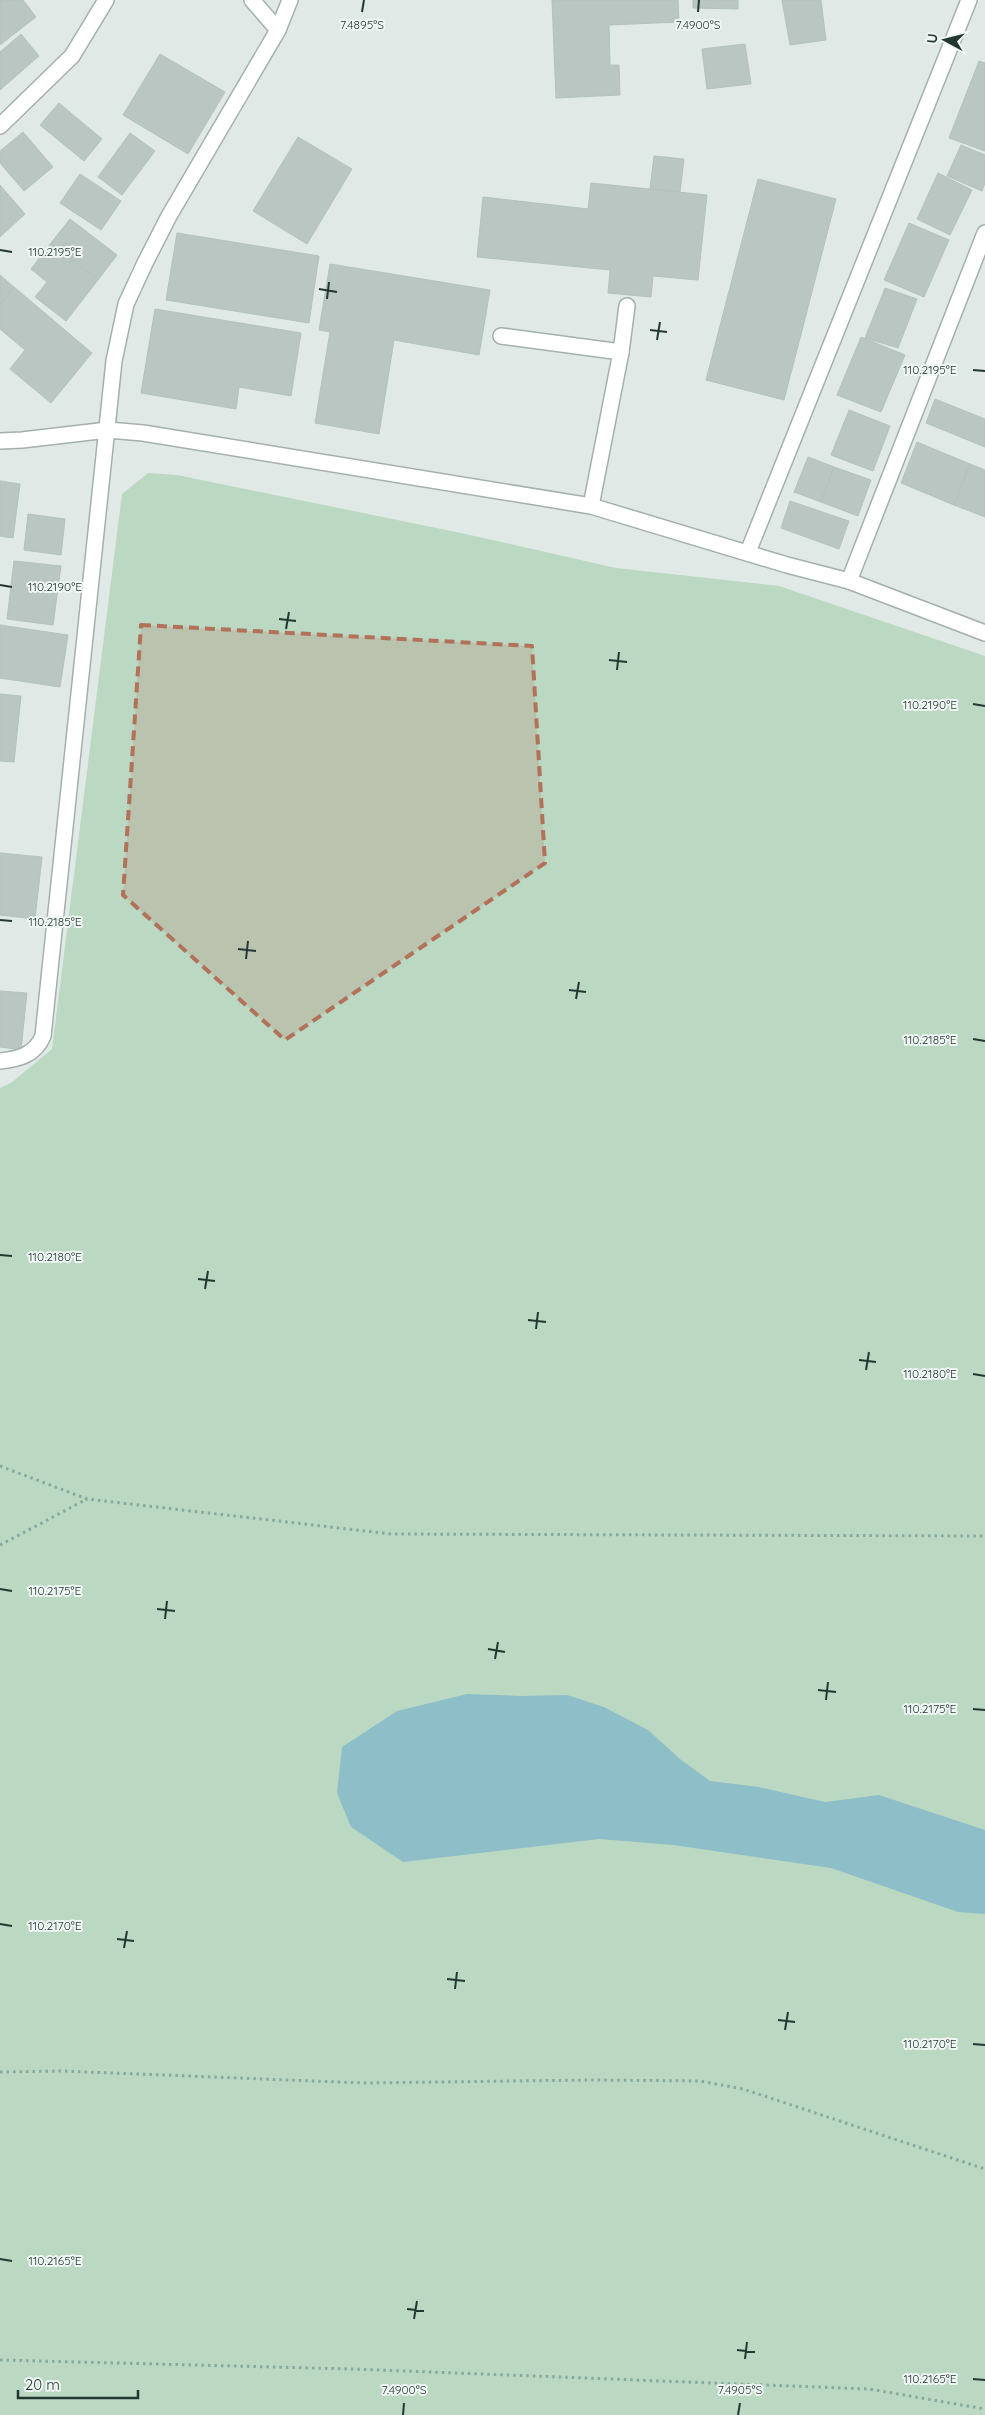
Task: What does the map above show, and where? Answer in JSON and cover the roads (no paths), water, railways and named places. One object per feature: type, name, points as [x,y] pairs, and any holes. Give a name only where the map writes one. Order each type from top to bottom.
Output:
[{"type":"street","points":[[0,126],[72,56],[106,0]]},
{"type":"street","points":[[252,0],[278,30]]},
{"type":"street","points":[[0,1061],[16,1059],[30,1053],[40,1044],[43,1036],[114,361],[126,304],[169,216],[278,30],[290,0]]},
{"type":"street","points":[[748,552],[969,0]]},
{"type":"street","points":[[849,582],[985,233]]},
{"type":"street","points":[[591,506],[621,352],[627,306]]},
{"type":"street","points":[[501,336],[621,352]]},
{"type":"street","points":[[0,441],[108,430],[144,432],[591,506],[849,582],[985,633]]},
{"type":"water","points":[[467,1694],[567,1695],[604,1707],[648,1730],[680,1759],[710,1781],[759,1787],[825,1802],[879,1795],[985,1830],[985,1914],[958,1912],[831,1868],[673,1845],[599,1839],[403,1862],[351,1827],[337,1793],[342,1747],[397,1711]]}]
